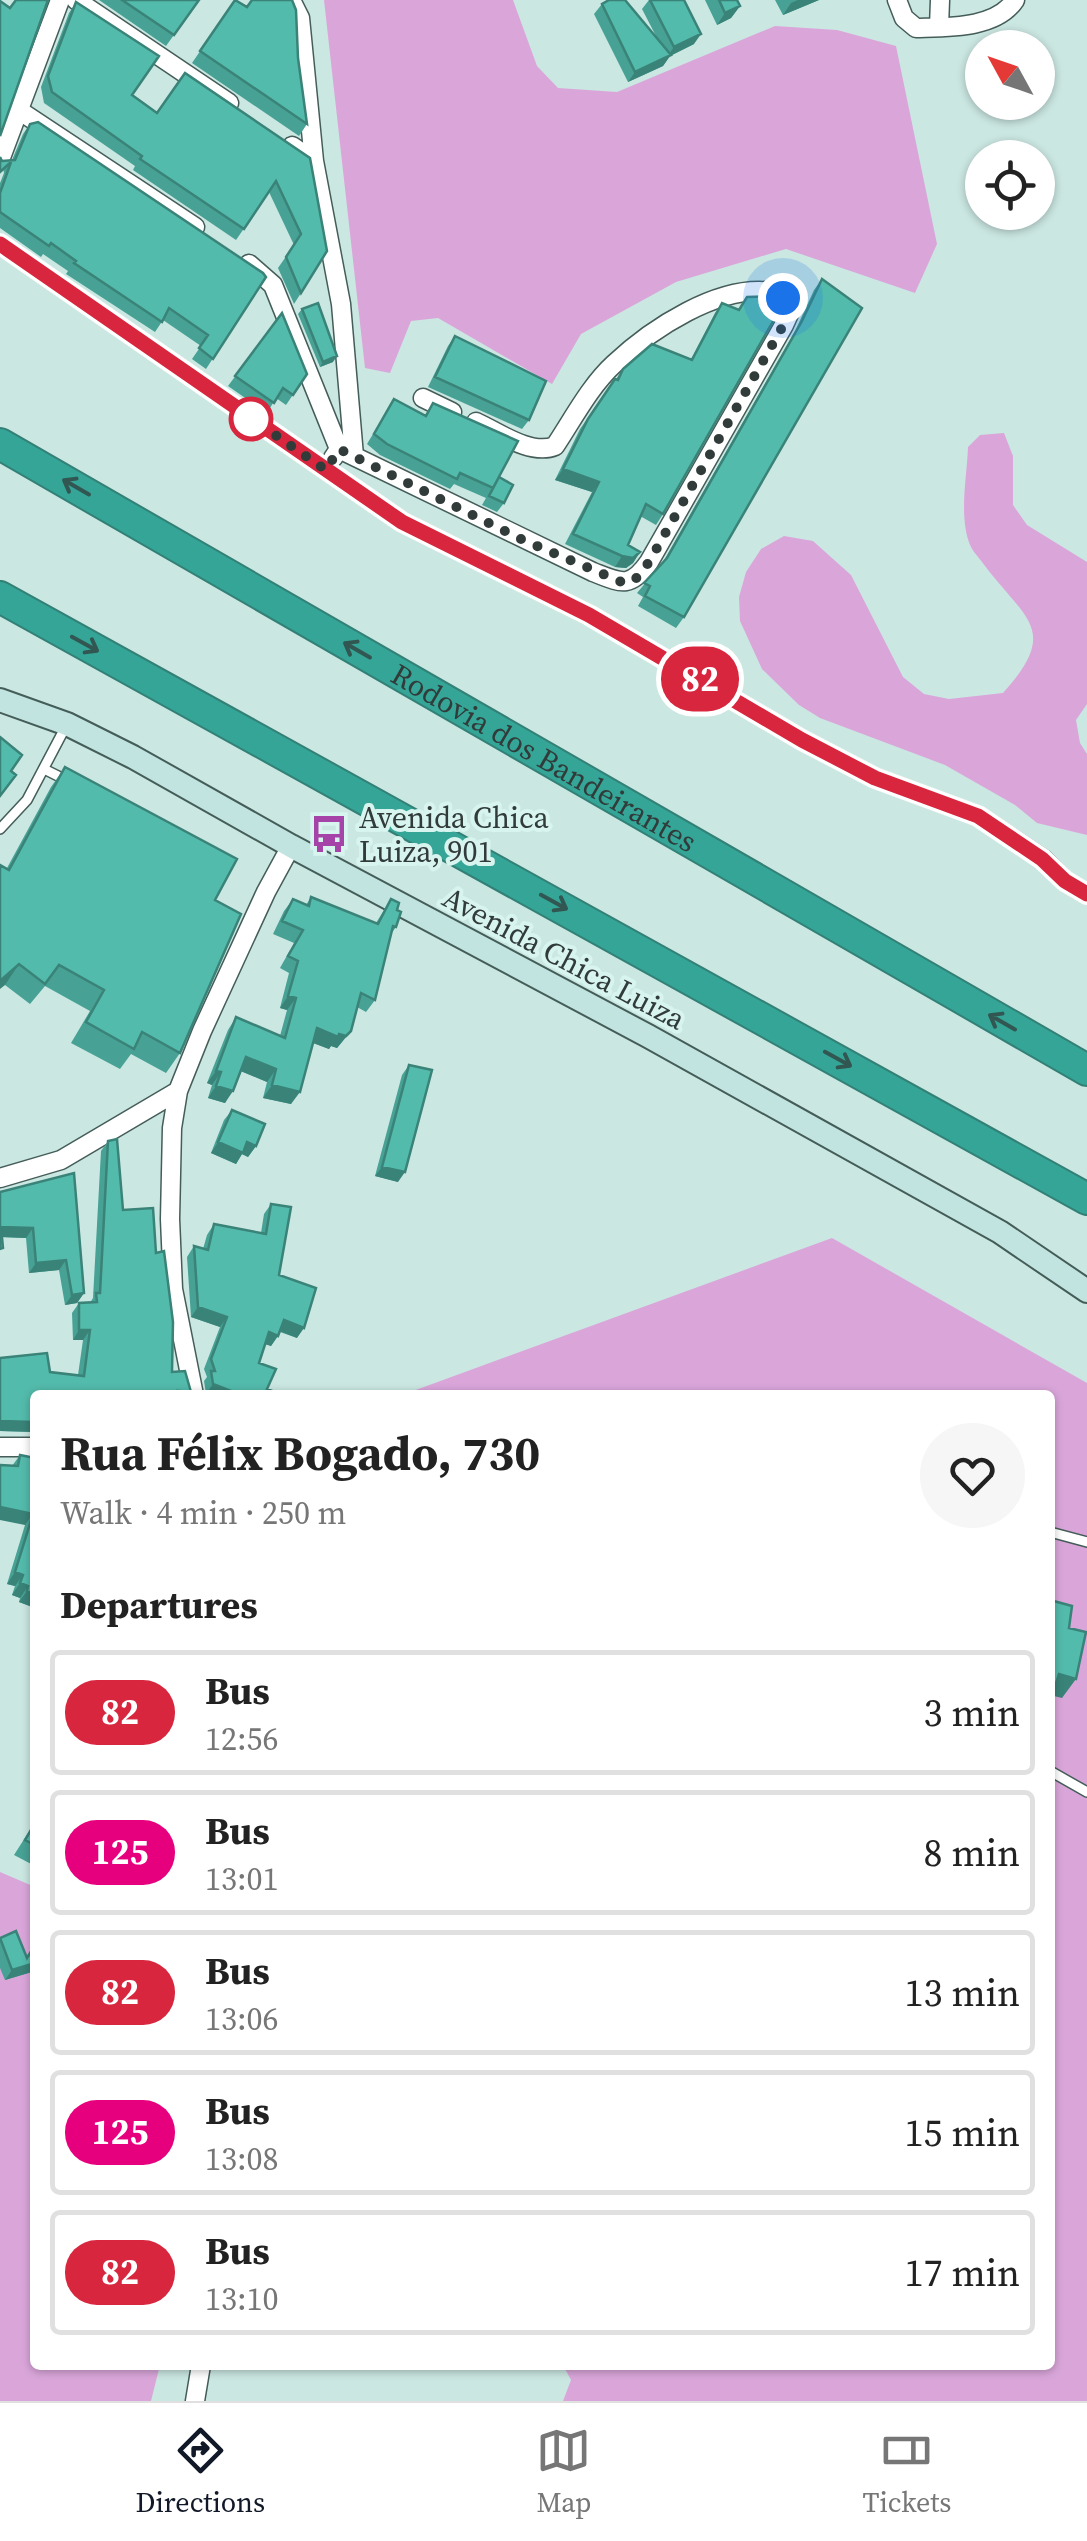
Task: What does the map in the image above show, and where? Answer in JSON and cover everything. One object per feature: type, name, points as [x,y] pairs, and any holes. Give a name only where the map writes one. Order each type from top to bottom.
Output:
[{"type":"highway","name":"Rodovia dos Bandeirantes","points":[[0,444],[1087,1070]]},
{"type":"highway","points":[[0,597],[1087,1199]]},
{"type":"main road","name":"Avenida Chica Luiza","points":[[0,700],[67,724],[648,1036],[1000,1232],[1087,1292]]},
{"type":"street","points":[[0,160],[60,0]]},
{"type":"street","points":[[76,0],[241,111]]},
{"type":"street","points":[[291,0],[300,18],[314,162],[341,304],[346,452],[326,470]]},
{"type":"street","points":[[897,0],[904,18],[916,28],[993,19],[1015,0]]},
{"type":"street","points":[[940,0],[940,28]]},
{"type":"street","points":[[20,112],[224,247],[273,285],[346,452],[593,572],[624,583],[634,581],[649,562],[784,324],[788,305],[772,292],[735,293],[709,301],[668,323],[613,365],[555,446],[546,449],[535,448],[423,398]]},
{"type":"street","points":[[274,134],[314,162]]},
{"type":"street","points":[[0,244],[402,522],[589,615],[802,740],[875,778],[978,816],[1087,894]]},
{"type":"street","points":[[193,1390],[173,1289],[172,1128],[178,1091],[258,909],[291,846]]},
{"type":"street","points":[[0,1178],[62,1160],[178,1091]]},
{"type":"street","points":[[0,1447],[30,1447]]},
{"type":"street","points":[[194,2401],[200,2370]]},
{"type":"lane","points":[[0,829],[27,800],[67,724]]},
{"type":"lane","points":[[46,770],[81,787]]},
{"type":"lane","points":[[1055,1533],[1087,1542]]},
{"type":"lane","points":[[1055,1774],[1087,1792]]},
{"type":"shaded area","points":[[324,0],[513,0],[537,66],[558,88],[617,92],[775,26],[837,30],[896,46],[937,244],[915,293],[786,249],[676,282],[581,334],[552,384],[438,318],[411,321],[390,373],[365,368]]},
{"type":"shaded area","points":[[1004,433],[1013,456],[1013,505],[1027,525],[1087,562],[1087,704],[1076,720],[1080,743],[1087,754],[1087,835],[1037,823],[1015,805],[945,765],[820,718],[799,705],[762,669],[740,621],[739,597],[746,572],[761,549],[784,536],[813,541],[851,575],[903,677],[924,694],[949,699],[1003,693],[1030,654],[1031,626],[972,549],[964,511],[968,447],[980,435]]},
{"type":"shaded area","points":[[832,1238],[1087,1383],[1087,2401],[563,2401],[571,2380],[566,2370],[1055,2370],[1055,1390],[416,1390]]},
{"type":"shaded area","points":[[0,1872],[30,1885],[30,2370],[159,2370],[151,2401],[0,2401]]},
{"type":"building","points":[[16,0],[48,0],[0,136],[0,1],[10,8]]},
{"type":"building","points":[[122,0],[199,0],[174,35]]},
{"type":"building","points":[[235,0],[247,7],[252,0],[292,0],[307,124],[200,51]]},
{"type":"building","points":[[625,0],[671,55],[635,72],[602,4]]},
{"type":"building","points":[[650,0],[684,0],[701,34],[674,47]]},
{"type":"building","points":[[719,0],[737,0],[740,6],[725,13]]},
{"type":"building","points":[[76,2],[159,56],[132,95],[157,113],[185,73],[310,158],[327,251],[301,293],[286,257],[301,234],[276,181],[244,229],[140,159],[142,156],[52,92],[48,76]]},
{"type":"building","points":[[38,122],[266,277],[213,359],[199,348],[208,335],[169,308],[162,322],[51,243],[49,246],[0,212],[0,193],[11,162],[0,172],[0,157],[2,161],[15,160],[30,124]]},
{"type":"building","points":[[822,279],[862,308],[684,617],[645,596],[650,586],[644,583],[667,558]]},
{"type":"building","points":[[777,296],[784,301],[780,309],[663,514],[646,504],[628,545],[640,552],[633,558],[622,556],[573,534],[599,482],[563,469],[588,419],[623,369],[652,344],[692,360],[722,303],[739,310],[747,297]]},
{"type":"building","points":[[318,303],[337,356],[323,362],[302,309]]},
{"type":"building","points":[[282,313],[307,374],[293,395],[283,388],[274,403],[235,376]]},
{"type":"building","points":[[455,336],[546,381],[529,420],[435,377]]},
{"type":"building","points":[[394,399],[426,416],[433,403],[518,441],[493,488],[460,473],[457,479],[374,434]]},
{"type":"building","points":[[499,477],[513,485],[504,503],[489,496]]},
{"type":"building","points":[[0,737],[22,755],[11,771],[16,775],[0,796]]},
{"type":"building","points":[[65,767],[237,859],[215,900],[241,914],[180,1053],[142,1032],[134,1049],[86,1022],[104,990],[59,965],[45,984],[19,964],[0,981],[0,865],[9,870]]},
{"type":"building","points":[[311,897],[378,924],[391,899],[399,903],[397,910],[401,912],[396,927],[393,926],[375,1000],[361,993],[351,1031],[346,1036],[338,1037],[317,1028],[300,1092],[272,1085],[276,1069],[246,1057],[233,1091],[216,1086],[221,1072],[216,1071],[236,1017],[285,1038],[296,998],[288,996],[298,961],[288,956],[303,930],[282,921],[293,899],[309,906]]},
{"type":"building","points":[[409,1065],[432,1070],[405,1172],[382,1167]]},
{"type":"building","points":[[232,1110],[265,1124],[256,1146],[247,1142],[243,1153],[218,1142]]},
{"type":"building","points":[[117,1139],[123,1210],[153,1208],[156,1253],[164,1251],[173,1322],[172,1372],[185,1371],[190,1390],[30,1390],[30,1422],[0,1421],[0,1358],[47,1353],[50,1372],[84,1376],[90,1330],[79,1330],[79,1303],[97,1302],[96,1293],[100,1293],[108,1141]]},
{"type":"building","points":[[74,1173],[84,1293],[72,1295],[66,1260],[36,1263],[33,1228],[1,1227],[0,1249],[0,1192]]},
{"type":"building","points":[[271,1204],[291,1207],[279,1275],[316,1288],[304,1328],[284,1320],[278,1336],[269,1332],[259,1363],[276,1369],[270,1390],[228,1390],[213,1384],[211,1371],[215,1371],[211,1359],[227,1317],[198,1307],[194,1246],[208,1250],[214,1224],[266,1234]]},
{"type":"building","points":[[20,1455],[30,1457],[30,1513],[0,1507],[0,1465],[18,1466]]},
{"type":"building","points":[[30,1524],[30,1592],[28,1586],[20,1583],[23,1575],[15,1572]]},
{"type":"building","points":[[1055,1601],[1072,1606],[1069,1628],[1086,1632],[1076,1679],[1059,1674],[1055,1686]]},
{"type":"building","points":[[16,1931],[27,1958],[30,1953],[30,1965],[12,1970],[0,1938]]},
{"type":"bus line","name":"82","points":[[0,244],[402,522],[589,615],[802,740],[875,778],[978,816],[1087,894]]},
{"type":"place","name":"Avenida Chica Luiza, 901","points":[[329,834]]},
{"type":"route","points":[[251,419],[326,470],[339,449],[593,572],[624,583],[634,581],[649,562],[784,324],[789,314],[783,298]]}]
